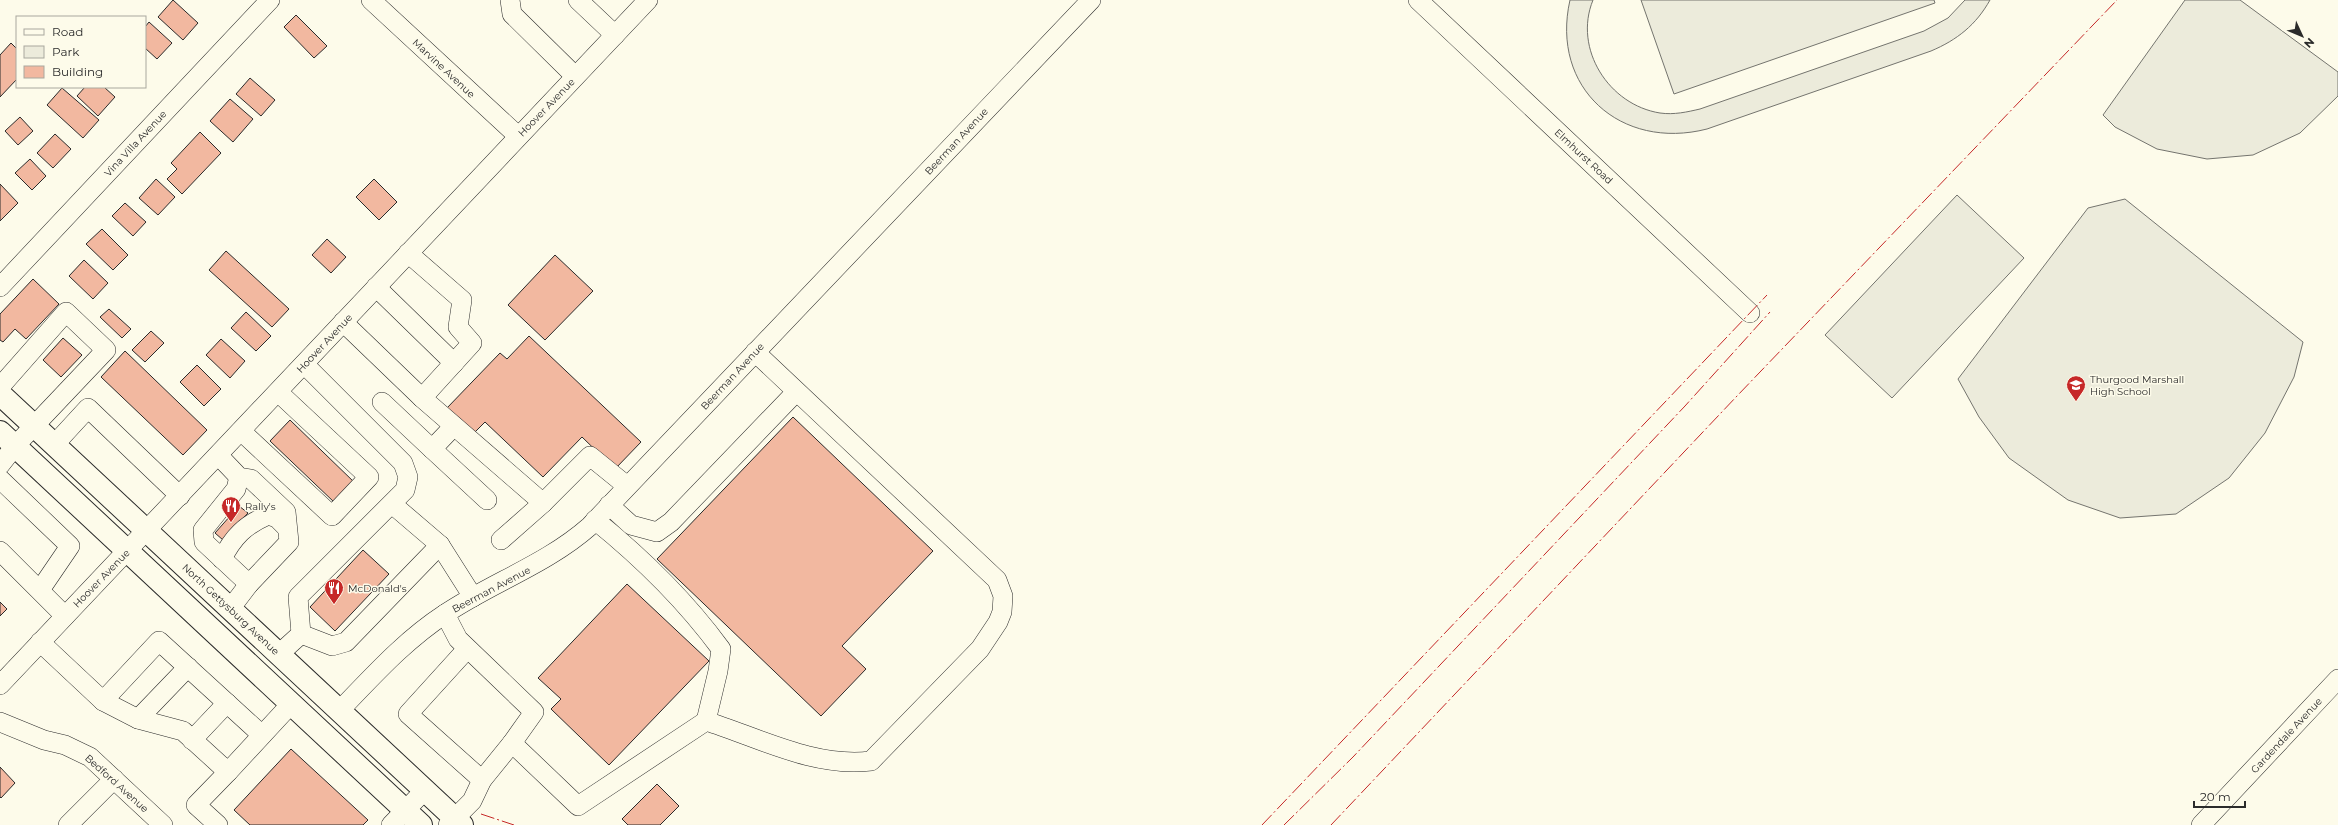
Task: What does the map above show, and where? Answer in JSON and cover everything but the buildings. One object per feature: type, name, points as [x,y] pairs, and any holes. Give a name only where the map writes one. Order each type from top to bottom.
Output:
[{"type":"main road","name":"North Gettysburg Avenue","points":[[0,394],[425,790],[455,823]]},
{"type":"main road","points":[[8,439],[291,704],[398,818],[421,825]]},
{"type":"street","name":"Vina Villa Avenue","points":[[0,287],[270,0]]},
{"type":"street","name":"Marvine Avenue","points":[[370,0],[518,136]]},
{"type":"street","points":[[510,0],[512,14],[575,76]]},
{"type":"street","points":[[578,0],[615,35]]},
{"type":"street","name":"Hoover Avenue","points":[[0,685],[127,550],[147,532],[518,136],[648,0]]},
{"type":"street","name":"Beerman Avenue","points":[[340,710],[397,651],[445,614],[560,550],[595,520],[1091,0]]},
{"type":"street","name":"Elmhurst Road","points":[[1421,1],[1750,313]]},
{"type":"street","points":[[408,253],[462,300],[458,327],[472,343],[422,398]]},
{"type":"street","points":[[376,287],[454,363]]},
{"type":"street","points":[[0,387],[66,312],[106,350],[34,426],[8,439],[0,465]]},
{"type":"street","points":[[343,322],[422,398],[543,503]]},
{"type":"street","points":[[706,721],[808,756],[851,763],[871,761],[980,649],[998,622],[1002,612],[1003,596],[997,580],[755,352]]},
{"type":"street","points":[[301,634],[298,597],[405,490],[408,477],[403,463],[304,364]]},
{"type":"street","points":[[241,431],[332,516],[369,477],[278,392]]},
{"type":"street","points":[[609,505],[631,524],[657,532],[671,522],[796,392]]},
{"type":"street","points":[[382,402],[487,500]]},
{"type":"street","points":[[54,445],[88,408],[180,496]]},
{"type":"street","points":[[432,449],[454,426]]},
{"type":"street","points":[[218,455],[239,477],[251,479],[286,512],[286,528],[290,542],[249,584],[230,609]]},
{"type":"street","points":[[501,540],[543,503],[590,456],[627,486]]},
{"type":"street","points":[[239,477],[236,489],[203,530],[204,542],[249,584]]},
{"type":"street","points":[[0,479],[70,546],[40,590]]},
{"type":"street","points":[[392,504],[440,545],[474,597]]},
{"type":"street","points":[[222,559],[230,543],[244,527],[257,520],[268,515],[277,518],[286,528]]},
{"type":"street","points":[[512,742],[578,806],[706,721],[721,649],[697,616],[641,558],[595,520]]},
{"type":"street","points":[[301,634],[332,646],[346,642],[440,545]]},
{"type":"street","points":[[0,551],[65,616]]},
{"type":"street","points":[[445,614],[458,639],[534,712],[482,780],[472,801],[455,823]]},
{"type":"street","points":[[279,654],[301,634]]},
{"type":"street","points":[[103,701],[159,641],[262,735]]},
{"type":"street","points":[[40,642],[103,701],[138,719],[183,731],[228,772]]},
{"type":"street","points":[[468,649],[408,714],[482,780]]},
{"type":"street","points":[[138,719],[188,667]]},
{"type":"street","name":"Gardendale Avenue","points":[[2201,825],[2338,679]]},
{"type":"street","points":[[192,740],[227,703]]},
{"type":"street","points":[[218,825],[196,805],[291,704]]},
{"type":"street","name":"Bedford Avenue","points":[[0,722],[78,750],[90,757],[163,825]]},
{"type":"street","points":[[68,825],[114,779]]},
{"type":"street","points":[[398,818],[425,790]]},
{"type":"green space","points":[[1570,0],[1593,0],[1588,19],[1588,37],[1592,55],[1600,72],[1611,87],[1625,99],[1642,108],[1670,114],[1700,109],[1924,31],[1948,18],[1965,0],[1990,0],[1979,17],[1965,31],[1949,42],[1931,51],[1707,129],[1676,133],[1646,130],[1621,121],[1599,106],[1582,85],[1571,60],[1567,32]]},
{"type":"green space","points":[[1641,0],[1934,0],[1935,3],[1674,94]]},
{"type":"green space","points":[[2185,0],[2240,0],[2338,72],[2338,96],[2300,133],[2253,155],[2207,159],[2157,149],[2115,127],[2103,115]]},
{"type":"green space","points":[[1957,195],[2024,258],[1892,398],[1825,335]]},
{"type":"green space","points":[[2125,199],[2303,342],[2294,377],[2265,433],[2229,478],[2176,514],[2120,518],[2068,500],[2009,458],[1979,417],[1958,379],[2088,208]]},
{"type":"power","points":[[1331,825],[1737,396],[2117,0]]},
{"type":"power","points":[[1262,825],[1767,295]]},
{"type":"power","points":[[1284,825],[1353,757],[1685,406],[1770,312]]},
{"type":"power","points":[[481,814],[514,825]]},
{"type":"place","name":"Thurgood Marshall High School","points":[[2076,402]]},
{"type":"place","name":"Rally's","points":[[231,523]]},
{"type":"place","name":"McDonald's","points":[[334,605]]}]
